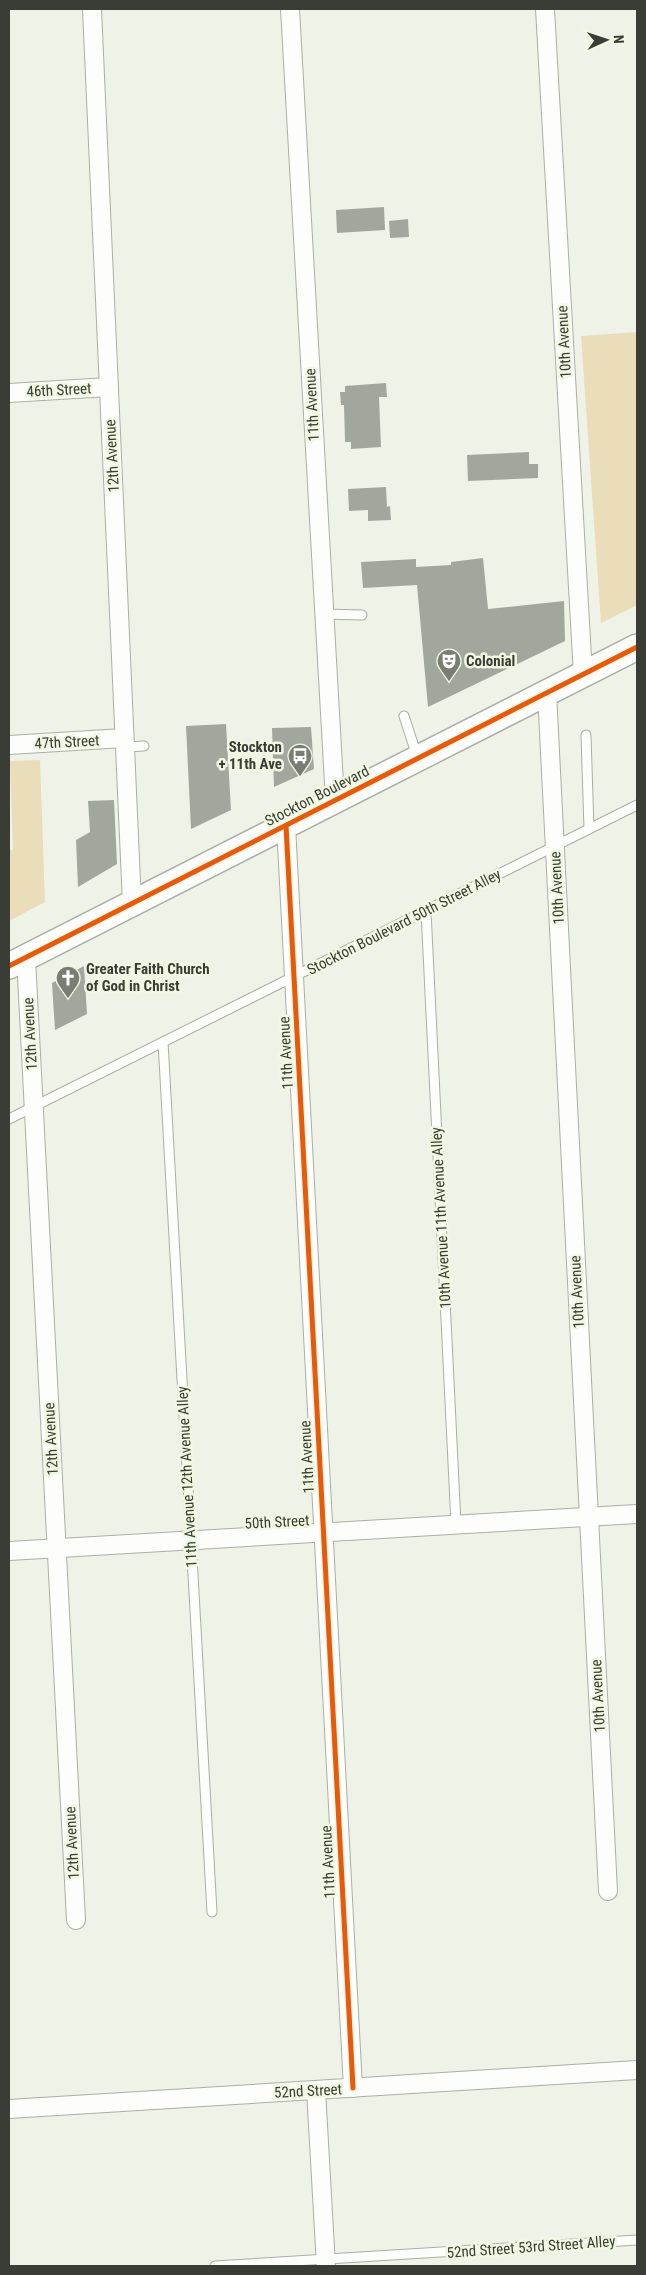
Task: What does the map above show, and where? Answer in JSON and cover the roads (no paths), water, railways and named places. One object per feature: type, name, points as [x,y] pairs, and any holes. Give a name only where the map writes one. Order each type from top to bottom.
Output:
[{"type":"main road","name":"Stockton Boulevard","points":[[17,962],[637,647]]},
{"type":"street","name":"12th Avenue","points":[[92,9],[132,904]]},
{"type":"street","name":"11th Avenue","points":[[290,9],[335,801]]},
{"type":"street","name":"10th Avenue","points":[[545,9],[583,675]]},
{"type":"street","name":"46th Street","points":[[9,393],[109,387]]},
{"type":"street","name":"10th Avenue","points":[[547,693],[608,1891]]},
{"type":"street","name":"47th Street","points":[[9,745],[124,742]]},
{"type":"street","name":"11th Avenue","points":[[286,826],[353,2088]]},
{"type":"street","name":"12th Avenue","points":[[17,962],[34,1107],[76,1920]]},
{"type":"street","name":"50th Street","points":[[9,1551],[637,1514]]},
{"type":"street","name":"52nd Street","points":[[9,2109],[637,2070]]},
{"type":"street","points":[[316,2090],[326,2263]]},
{"type":"lane","points":[[324,614],[362,615]]},
{"type":"lane","points":[[404,716],[418,759]]},
{"type":"lane","points":[[586,735],[589,829]]},
{"type":"lane","points":[[124,742],[144,746]]},
{"type":"lane","name":"Stockton Boulevard 50th Street Alley","points":[[9,1119],[637,805]]},
{"type":"lane","name":"10th Avenue 11th Avenue Alley","points":[[426,911],[456,1524]]},
{"type":"lane","name":"11th Avenue 12th Avenue Alley","points":[[163,1042],[212,1912]]},
{"type":"lane","name":"52nd Street 53rd Street Alley","points":[[215,2266],[326,2263],[637,2240]]},
{"type":"place","name":"Colonial","points":[[449,682]]},
{"type":"place","name":"Stockton + 11th Ave","points":[[300,777]]},
{"type":"place","name":"Greater Faith Church of God in Christ","points":[[68,999]]}]
